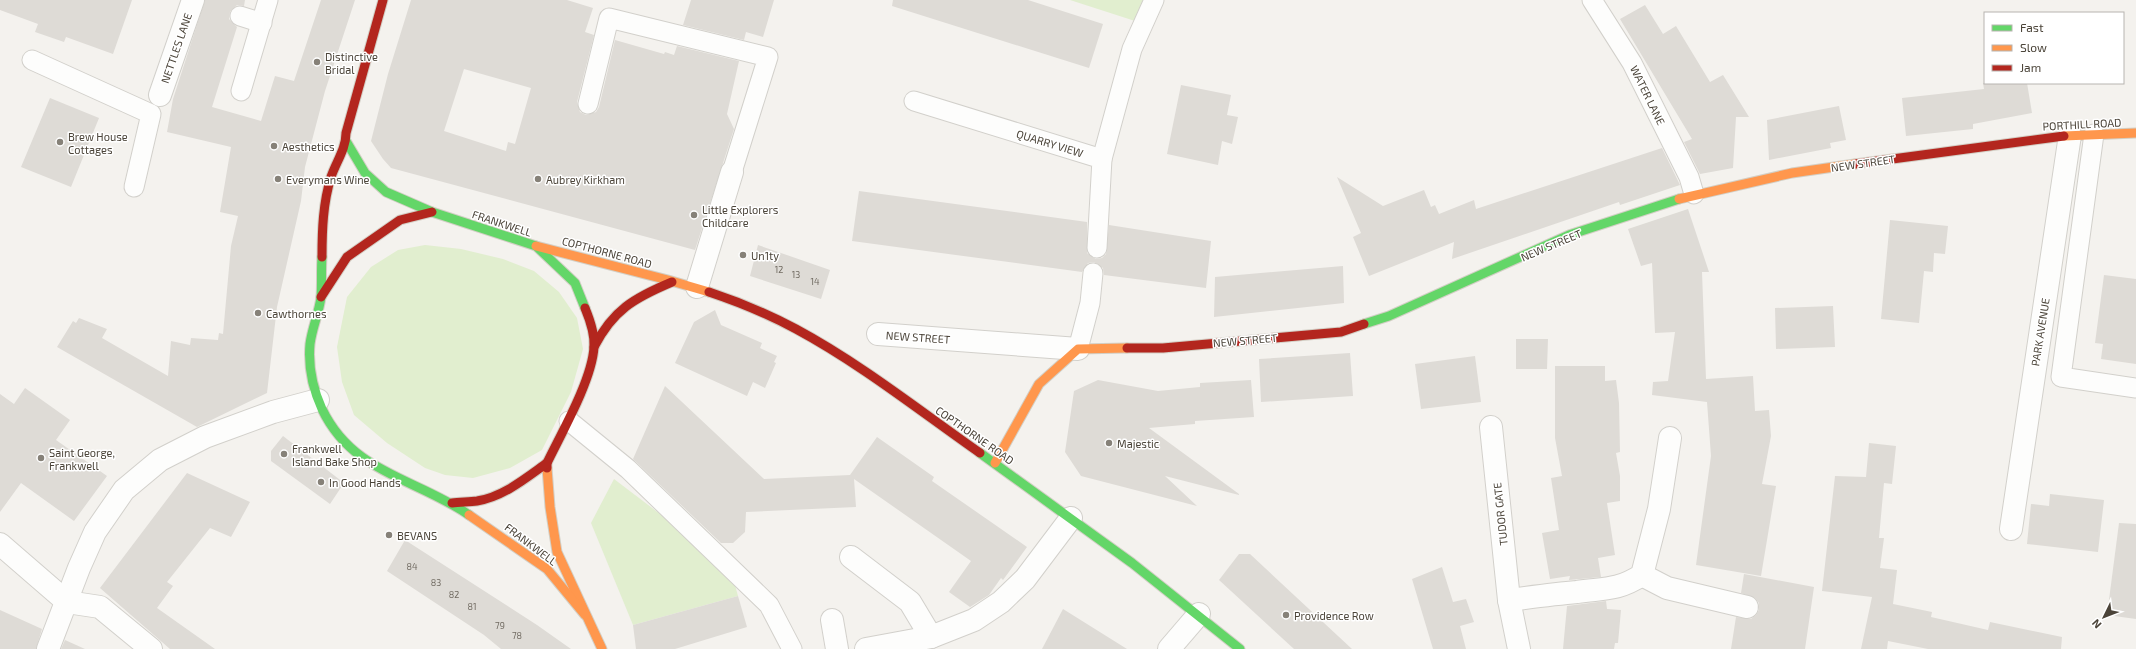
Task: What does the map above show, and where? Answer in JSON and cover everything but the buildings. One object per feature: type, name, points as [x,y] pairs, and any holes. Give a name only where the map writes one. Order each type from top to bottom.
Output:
[{"type":"main road","name":"FRANKWELL","points":[[383,0],[346,133],[346,141],[331,178],[322,222],[321,297],[310,344],[312,375],[318,400],[329,423],[345,444],[368,462],[452,503],[548,569],[585,615]]},
{"type":"main road","name":"PORTHILL ROAD","points":[[2029,140],[2070,135],[2136,133]]},
{"type":"main road","name":"NEW STREET","points":[[1078,349],[1163,348],[1341,332],[1389,316],[1569,236],[1694,194],[1792,173],[2029,140]]},
{"type":"main road","name":"FRANKWELL","points":[[346,141],[365,173],[386,192],[432,212],[536,246],[575,283],[591,323],[594,347],[585,383],[569,421],[548,463],[550,507],[557,552],[602,649]]},
{"type":"main road","name":"FRANKWELL","points":[[321,297],[347,257],[379,233],[400,220],[432,212]]},
{"type":"main road","name":"COPTHORNE ROAD","points":[[536,246],[697,288],[748,306],[795,328],[873,378],[995,463],[1199,614],[1240,649]]},
{"type":"main road","points":[[594,347],[604,326],[617,312],[640,295],[672,282]]},
{"type":"main road","points":[[995,463],[1018,424],[1038,384],[1078,349]]},
{"type":"main road","name":"FRANKWELL","points":[[452,503],[478,501],[520,482],[548,463]]},
{"type":"street","name":"NETTLES LANE","points":[[156,105],[196,2]]},
{"type":"street","name":"PARK AVENUE","points":[[2011,529],[2070,135]]},
{"type":"street","points":[[697,288],[732,172]]},
{"type":"street","name":"NEW STREET","points":[[878,334],[1078,349]]},
{"type":"street","points":[[48,649],[79,568],[95,532],[124,490],[160,460],[205,437],[273,412],[318,400]]},
{"type":"street","name":"TUDOR GATE","points":[[1491,427],[1509,600],[1519,649]]},
{"type":"street","points":[[1509,600],[1605,590],[1628,584],[1642,575],[1659,509],[1670,438]]},
{"type":"street","points":[[866,649],[931,638],[974,620],[1001,602],[1025,579],[1071,518]]},
{"type":"street","points":[[0,544],[67,602],[100,607],[151,649]]},
{"type":"street","points":[[851,557],[910,602],[931,638]]},
{"type":"street","points":[[1642,575],[1667,588],[1747,607]]},
{"type":"street","points":[[1169,649],[1199,614]]},
{"type":"street","points":[[832,620],[837,649]]},
{"type":"lane","points":[[241,91],[268,0]]},
{"type":"lane","points":[[1097,248],[1102,159],[1132,49],[1154,0]]},
{"type":"lane","name":"WATER LANE","points":[[1592,0],[1632,63],[1689,177],[1694,194]]},
{"type":"lane","points":[[240,16],[262,23]]},
{"type":"lane","points":[[588,104],[609,18],[768,56],[732,172]]},
{"type":"lane","points":[[32,60],[156,105],[134,187]]},
{"type":"lane","name":"QUARRY VIEW","points":[[914,100],[1102,159]]},
{"type":"lane","points":[[2094,134],[2061,377],[2136,388]]},
{"type":"lane","points":[[1078,349],[1090,303],[1093,273]]},
{"type":"lane","points":[[569,421],[628,469],[769,605],[792,649]]},
{"type":"green space","points":[[1070,0],[1144,0],[1135,21]]},
{"type":"green space","points":[[425,245],[461,249],[503,259],[534,271],[559,292],[577,318],[583,349],[571,392],[542,450],[510,468],[473,478],[445,475],[425,468],[387,443],[354,415],[342,382],[337,347],[347,297],[371,267],[398,250]]},
{"type":"green space","points":[[614,479],[685,533],[735,585],[738,596],[633,625],[591,523]]},
{"type":"traffic: fast","points":[[346,141],[365,173],[386,192],[432,212],[536,246],[575,283],[585,308]]},
{"type":"traffic: fast","points":[[1364,324],[1389,316],[1569,235],[1679,199]]},
{"type":"traffic: fast","points":[[322,257],[321,297],[310,344],[312,377],[316,394],[322,409],[335,431],[351,448],[368,461],[387,472],[449,502],[469,515]]},
{"type":"traffic: fast","points":[[980,453],[1132,563],[1240,649]]},
{"type":"traffic: slow","points":[[2064,136],[2136,133]]},
{"type":"traffic: slow","points":[[1679,199],[1792,173],[1855,164]]},
{"type":"traffic: slow","points":[[536,246],[709,292]]},
{"type":"traffic: slow","points":[[995,463],[1039,384],[1078,349],[1127,348]]},
{"type":"traffic: slow","points":[[547,468],[550,507],[557,552],[602,649]]},
{"type":"traffic: slow","points":[[469,515],[547,569],[585,615]]},
{"type":"traffic: jam","points":[[322,257],[322,237],[328,187],[346,139],[346,133],[383,0]]},
{"type":"traffic: jam","points":[[1855,164],[2064,136]]},
{"type":"traffic: jam","points":[[321,297],[347,257],[400,220],[432,212]]},
{"type":"traffic: jam","points":[[594,347],[601,334],[617,314],[646,294],[672,282]]},
{"type":"traffic: jam","points":[[709,292],[764,313],[796,329],[844,357],[890,388],[980,453]]},
{"type":"traffic: jam","points":[[547,468],[547,463],[582,390],[592,360],[594,337],[585,308]]},
{"type":"traffic: jam","points":[[1127,348],[1163,348],[1341,332],[1364,324]]},
{"type":"traffic: jam","points":[[452,503],[487,499],[514,486],[547,463]]},
{"type":"place","name":"Distinctive Bridal","points":[[317,62]]},
{"type":"place","name":"Brew House Cottages","points":[[60,142]]},
{"type":"place","name":"Aesthetics","points":[[274,146]]},
{"type":"place","name":"Everymans Wine","points":[[278,179]]},
{"type":"place","name":"Aubrey Kirkham","points":[[538,179]]},
{"type":"place","name":"Little Explorers Childcare","points":[[694,215]]},
{"type":"place","name":"Un1ty","points":[[743,255]]},
{"type":"place","name":"Cawthornes","points":[[258,313]]},
{"type":"place","name":"Majestic","points":[[1109,443]]},
{"type":"place","name":"Frankwell Island Bake Shop","points":[[284,454]]},
{"type":"place","name":"Saint George, Frankwell","points":[[41,458]]},
{"type":"place","name":"In Good Hands","points":[[321,482]]},
{"type":"place","name":"BEVANS","points":[[389,535]]},
{"type":"place","name":"Providence Row","points":[[1286,615]]}]
